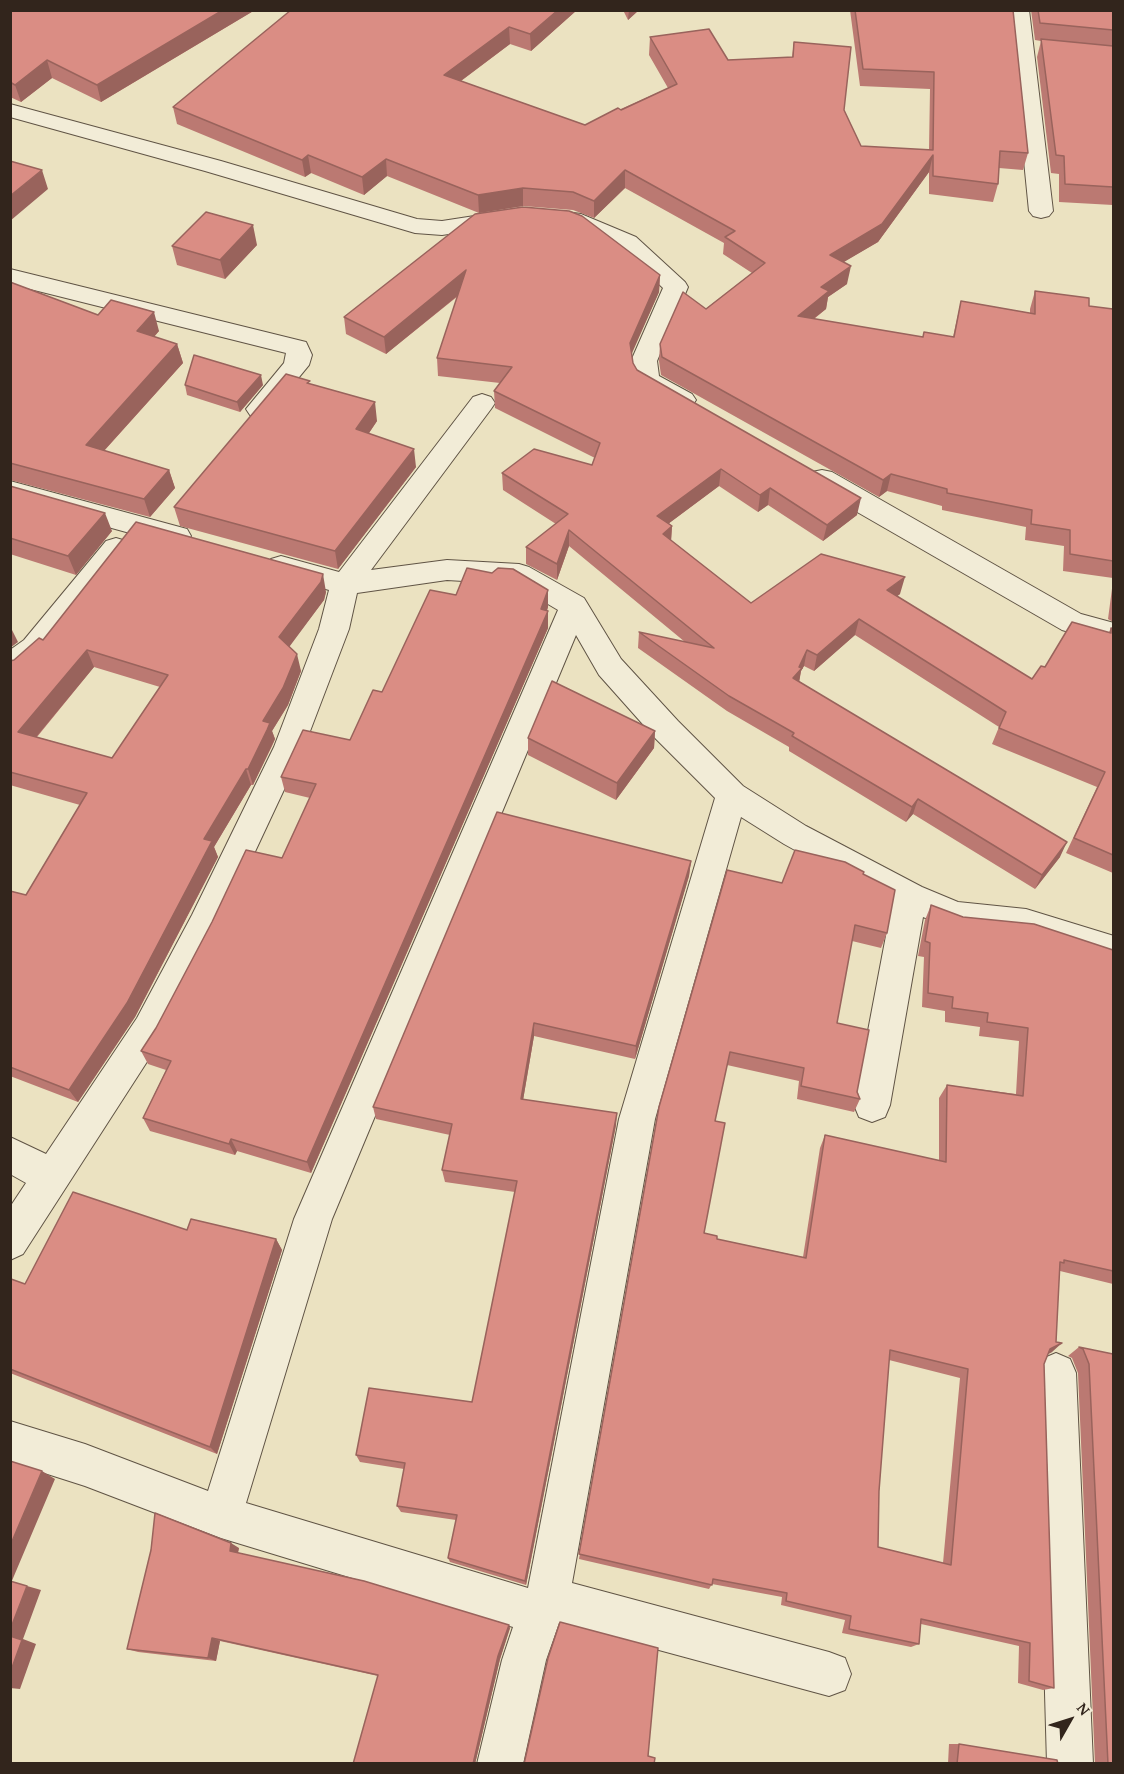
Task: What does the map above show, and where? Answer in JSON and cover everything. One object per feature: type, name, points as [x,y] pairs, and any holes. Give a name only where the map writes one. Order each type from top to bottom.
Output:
[{"type":"street","points":[[1019,10],[1041,211]]},
{"type":"street","points":[[1023,47],[1046,49]]},
{"type":"street","points":[[10,110],[213,166],[415,226],[442,228],[523,215],[573,219],[628,242],[676,287],[644,361],[647,380],[699,409]]},
{"type":"street","points":[[10,276],[297,348],[299,355],[296,365],[242,429]]},
{"type":"street","points":[[10,1241],[149,1029],[204,925],[289,747],[334,629],[345,584],[482,403]]},
{"type":"street","points":[[802,468],[1072,621],[1113,634]]},
{"type":"street","points":[[10,490],[156,522],[202,543]]},
{"type":"street","points":[[10,668],[34,648],[156,522]]},
{"type":"street","points":[[257,559],[345,584],[447,570],[519,574],[574,606],[610,667],[667,730],[732,795],[795,835],[910,897],[956,916],[1026,923],[1113,951]]},
{"type":"street","points":[[221,1517],[314,1219],[574,606]]},
{"type":"street","points":[[500,1764],[524,1660],[544,1606],[637,1119],[732,795]]},
{"type":"street","points":[[872,1105],[910,897]]},
{"type":"street","points":[[10,1154],[51,1177]]},
{"type":"street","points":[[1056,1373],[1070,1764]]},
{"type":"street","points":[[10,1441],[85,1465],[221,1517],[544,1606],[829,1674]]},
{"type":"building","points":[[10,10],[223,10],[97,85],[47,60],[15,85],[10,82]]},
{"type":"building","points":[[291,10],[558,10],[530,34],[509,27],[444,75],[585,125],[618,108],[621,110],[677,84],[650,37],[709,29],[728,60],[793,57],[794,42],[851,47],[844,110],[861,146],[933,150],[934,72],[863,69],[855,10],[1013,10],[1028,153],[1000,151],[998,184],[933,176],[933,155],[882,224],[830,255],[851,266],[821,287],[829,291],[798,316],[923,337],[924,332],[954,337],[961,301],[1035,314],[1035,291],[1089,298],[1089,306],[1113,309],[1113,561],[1070,554],[1070,530],[1031,524],[1032,510],[947,493],[947,489],[891,474],[883,480],[662,357],[660,344],[683,292],[706,309],[765,263],[725,237],[735,231],[625,170],[594,201],[573,192],[523,188],[478,195],[386,159],[362,177],[308,155],[302,160],[173,107]]},
{"type":"building","points":[[1038,10],[1113,10],[1113,30],[1040,23]]},
{"type":"building","points":[[1041,39],[1113,46],[1113,187],[1065,184],[1064,156],[1056,155]]},
{"type":"building","points":[[10,161],[42,170],[10,196]]},
{"type":"building","points":[[523,207],[569,211],[582,216],[660,275],[630,343],[633,363],[637,370],[861,498],[827,525],[770,488],[760,495],[721,469],[657,516],[672,526],[663,534],[751,603],[821,554],[905,577],[887,590],[1032,679],[1041,666],[1045,667],[1072,622],[1111,633],[1111,628],[1113,629],[1113,855],[1074,838],[1105,772],[999,728],[1006,712],[859,619],[817,655],[807,650],[799,667],[802,668],[793,678],[1067,842],[1042,875],[918,799],[912,807],[792,736],[794,733],[729,696],[639,632],[714,648],[569,530],[557,564],[526,547],[568,514],[502,473],[534,449],[592,465],[600,443],[494,391],[512,367],[437,358],[466,270],[384,337],[344,317],[475,214]]},
{"type":"building","points":[[206,212],[253,225],[220,260],[172,246]]},
{"type":"building","points":[[10,282],[98,315],[111,300],[154,312],[137,331],[177,344],[86,445],[169,470],[144,499],[10,463]]},
{"type":"building","points":[[194,355],[261,375],[237,402],[185,385]]},
{"type":"building","points":[[286,374],[310,381],[307,383],[375,402],[356,429],[414,449],[335,551],[174,507]]},
{"type":"building","points":[[10,486],[105,513],[68,556],[10,538]]},
{"type":"building","points":[[136,522],[323,574],[321,582],[279,637],[297,654],[283,688],[263,721],[270,723],[248,769],[204,839],[212,841],[127,1003],[69,1090],[10,1067],[10,891],[26,895],[87,793],[10,772],[10,661],[39,638],[43,640]],"holes":[[[87,650],[168,675],[112,758],[18,732]]]},
{"type":"building","points":[[467,568],[492,573],[498,568],[513,569],[548,590],[541,609],[548,611],[307,1162],[231,1139],[229,1144],[143,1118],[171,1061],[141,1051],[156,1028],[212,922],[246,850],[282,858],[316,784],[281,777],[303,730],[350,740],[373,690],[382,692],[430,590],[456,595]]},
{"type":"building","points":[[552,681],[655,731],[617,783],[528,738]]},
{"type":"building","points":[[497,812],[691,861],[636,1046],[534,1023],[521,1099],[617,1113],[525,1581],[448,1558],[457,1515],[397,1506],[405,1463],[356,1455],[369,1388],[472,1402],[517,1181],[442,1170],[452,1124],[373,1107]]},
{"type":"building","points":[[795,850],[845,862],[895,890],[887,933],[855,925],[837,1023],[869,1030],[857,1092],[860,1099],[801,1086],[804,1068],[730,1052],[715,1121],[725,1123],[704,1233],[717,1236],[717,1239],[806,1258],[825,1135],[946,1162],[947,1085],[1023,1096],[1028,1028],[987,1022],[988,1013],[952,1008],[953,997],[928,993],[930,943],[925,941],[931,905],[963,917],[1034,924],[1113,950],[1113,1271],[1064,1260],[1064,1263],[1060,1262],[1056,1342],[1062,1343],[1050,1349],[1044,1364],[1054,1688],[1029,1681],[1030,1643],[921,1619],[919,1644],[849,1629],[851,1616],[786,1601],[787,1593],[713,1579],[712,1585],[579,1554],[659,1107],[727,870],[782,883]],"holes":[[[890,1350],[968,1369],[951,1565],[878,1547],[879,1491]]]},
{"type":"building","points":[[73,1192],[187,1230],[191,1219],[276,1239],[210,1447],[10,1369],[10,1281],[11,1279],[25,1284]]},
{"type":"building","points":[[1079,1347],[1113,1354],[1113,1764],[1108,1764],[1089,1364],[1083,1349]]},
{"type":"building","points":[[10,1461],[42,1471],[10,1546]]},
{"type":"building","points":[[155,1513],[231,1543],[230,1551],[364,1581],[509,1625],[498,1656],[473,1764],[353,1764],[378,1675],[212,1638],[208,1658],[127,1649],[151,1550]]},
{"type":"building","points":[[10,1581],[27,1586],[10,1630]]},
{"type":"building","points":[[560,1622],[658,1648],[648,1756],[655,1758],[654,1764],[524,1764],[548,1658]]},
{"type":"building","points":[[10,1636],[22,1640],[10,1673]]},
{"type":"building","points":[[959,1744],[1057,1760],[1058,1764],[957,1764]]}]
